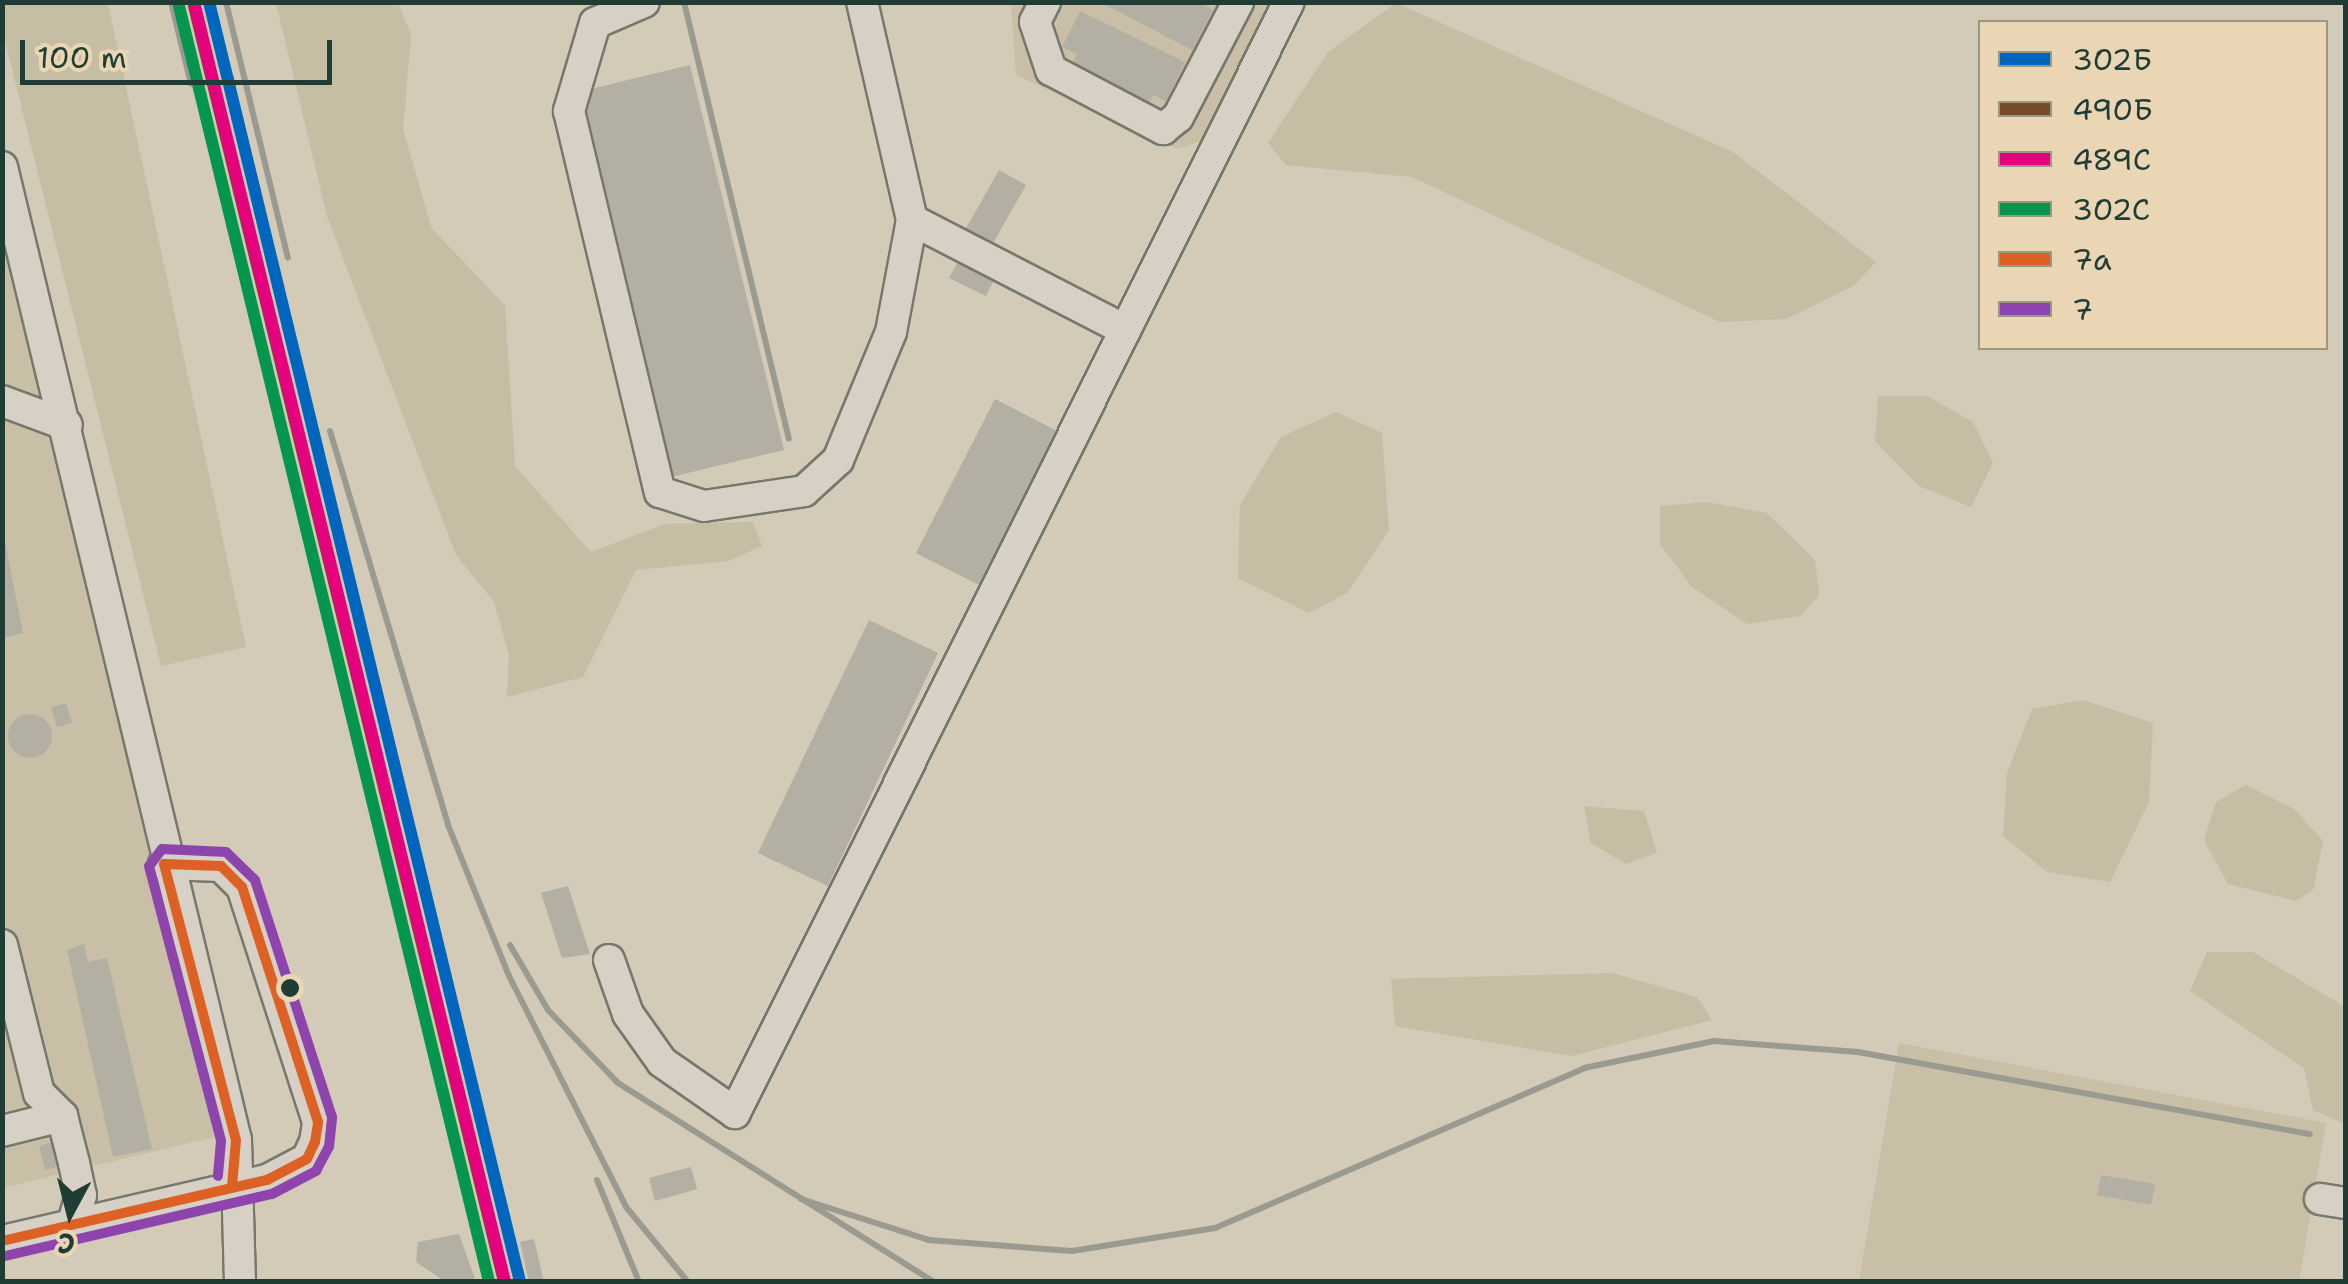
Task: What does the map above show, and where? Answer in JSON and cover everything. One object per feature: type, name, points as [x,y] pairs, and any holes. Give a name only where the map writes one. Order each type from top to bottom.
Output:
[{"type":"street","points":[[644,2],[595,23],[569,111],[660,492],[704,506],[776,499],[804,491],[838,460],[890,332],[912,220],[862,2]]},
{"type":"street","points":[[1046,2],[1036,22],[1051,70],[1163,128],[1178,117],[1238,2]]},
{"type":"street","points":[[608,960],[628,1014],[662,1062],[736,1113],[1289,2]]},
{"type":"street","points":[[2,167],[68,425],[164,864],[236,1140],[232,1188],[240,1282]]},
{"type":"street","points":[[912,220],[1125,330]]},
{"type":"street","points":[[2,401],[68,425]]},
{"type":"street","points":[[2,1241],[232,1188],[306,1159],[318,1122],[242,887],[221,866],[164,864]]},
{"type":"street","points":[[2,945],[39,1093],[62,1116],[81,1195],[74,1223]]},
{"type":"street","points":[[2,1131],[62,1116]]},
{"type":"shaded area","points":[[2,3],[108,3],[246,647],[161,666],[3,33]]},
{"type":"shaded area","points":[[276,3],[398,3],[411,35],[403,130],[432,229],[505,305],[515,466],[591,552],[665,524],[753,522],[762,546],[728,561],[636,570],[583,677],[507,697],[509,654],[494,602],[456,555],[327,216]]},
{"type":"shaded area","points":[[1011,3],[1274,3],[1202,141],[1178,149],[1016,75]]},
{"type":"shaded area","points":[[1396,3],[1733,152],[1876,262],[1853,286],[1786,319],[1720,322],[1412,177],[1286,165],[1268,143],[1328,52]]},
{"type":"shaded area","points":[[3,149],[214,1137],[2,1188]]},
{"type":"shaded area","points":[[1878,396],[1927,396],[1973,422],[1993,463],[1971,507],[1919,486],[1875,441]]},
{"type":"shaded area","points":[[1336,412],[1382,433],[1389,530],[1347,593],[1309,613],[1238,578],[1240,505],[1281,437]]},
{"type":"shaded area","points":[[1707,502],[1767,513],[1815,560],[1819,595],[1801,616],[1747,624],[1692,587],[1660,544],[1660,506]]},
{"type":"shaded area","points":[[2083,700],[2153,723],[2149,802],[2110,882],[2047,872],[2003,836],[2007,773],[2032,709]]},
{"type":"shaded area","points":[[2246,785],[2294,809],[2323,841],[2313,890],[2296,901],[2228,884],[2204,840],[2216,802]]},
{"type":"shaded area","points":[[1584,806],[1644,811],[1657,853],[1626,864],[1591,843]]},
{"type":"shaded area","points":[[2207,952],[2253,952],[2345,1007],[2345,1124],[2313,1110],[2304,1068],[2190,991]]},
{"type":"shaded area","points":[[1612,973],[1697,997],[1712,1020],[1571,1056],[1395,1026],[1391,979]]},
{"type":"shaded area","points":[[1899,1043],[2326,1123],[2299,1281],[1859,1282]]},
{"type":"building","points":[[1100,2],[1199,2],[1213,10],[1192,50]]},
{"type":"building","points":[[1080,11],[1185,62],[1166,101],[1153,95],[1144,113],[1067,75],[1077,54],[1062,47]]},
{"type":"building","points":[[690,65],[784,450],[671,477],[578,92]]},
{"type":"building","points":[[999,170],[1026,185],[992,245],[965,230]]},
{"type":"building","points":[[964,250],[1000,268],[986,296],[949,278]]},
{"type":"building","points":[[995,399],[1057,431],[979,585],[916,553]]},
{"type":"building","points":[[2,527],[23,633],[2,638]]},
{"type":"building","points":[[869,620],[938,653],[828,886],[758,853]]},
{"type":"building","points":[[66,703],[72,723],[57,727],[51,707]]},
{"type":"building","points":[[30,714],[46,720],[52,736],[46,752],[30,758],[14,752],[8,736],[14,720]]},
{"type":"building","points":[[568,886],[590,954],[562,958],[541,893]]},
{"type":"building","points":[[84,944],[88,962],[107,958],[152,1149],[113,1157],[67,950]]},
{"type":"building","points":[[56,1141],[63,1166],[45,1170],[39,1146]]},
{"type":"building","points":[[691,1167],[697,1189],[655,1201],[649,1178]]},
{"type":"building","points":[[2101,1175],[2155,1184],[2151,1205],[2097,1195]]},
{"type":"building","points":[[459,1234],[476,1282],[446,1282],[416,1262],[418,1242]]},
{"type":"building","points":[[534,1239],[544,1282],[529,1282],[520,1242]]},
{"type":"railway","points":[[171,2],[191,84]]},
{"type":"railway","points":[[226,2],[288,258]]},
{"type":"railway","points":[[684,2],[789,439]]},
{"type":"railway","points":[[231,77],[238,124]]},
{"type":"railway","points":[[330,431],[448,825],[509,976],[626,1207],[688,1282]]},
{"type":"railway","points":[[510,945],[548,1010],[618,1083],[934,1282]]},
{"type":"railway","points":[[801,1199],[929,1240],[1072,1251],[1215,1228],[1584,1068],[1714,1041],[1858,1052],[2310,1134]]},
{"type":"railway","points":[[597,1180],[639,1282]]},
{"type":"transit line","name":"489С","points":[[194,2],[505,1282]]},
{"type":"transit line","name":"302Б","points":[[209,2],[520,1282]]},
{"type":"transit line","name":"302С","points":[[179,6],[489,1282]]},
{"type":"transit line","name":"490Б","points":[[194,6],[504,1282]]},
{"type":"transit line","name":"7","points":[[5,1256],[272,1194],[316,1171],[329,1147],[332,1117],[255,880],[226,852],[162,849],[149,866],[221,1141],[218,1176]]},
{"type":"transit line","name":"7а","points":[[2,1241],[267,1180],[307,1159],[315,1142],[318,1122],[242,887],[221,866],[164,864],[236,1140],[232,1187]]}]
